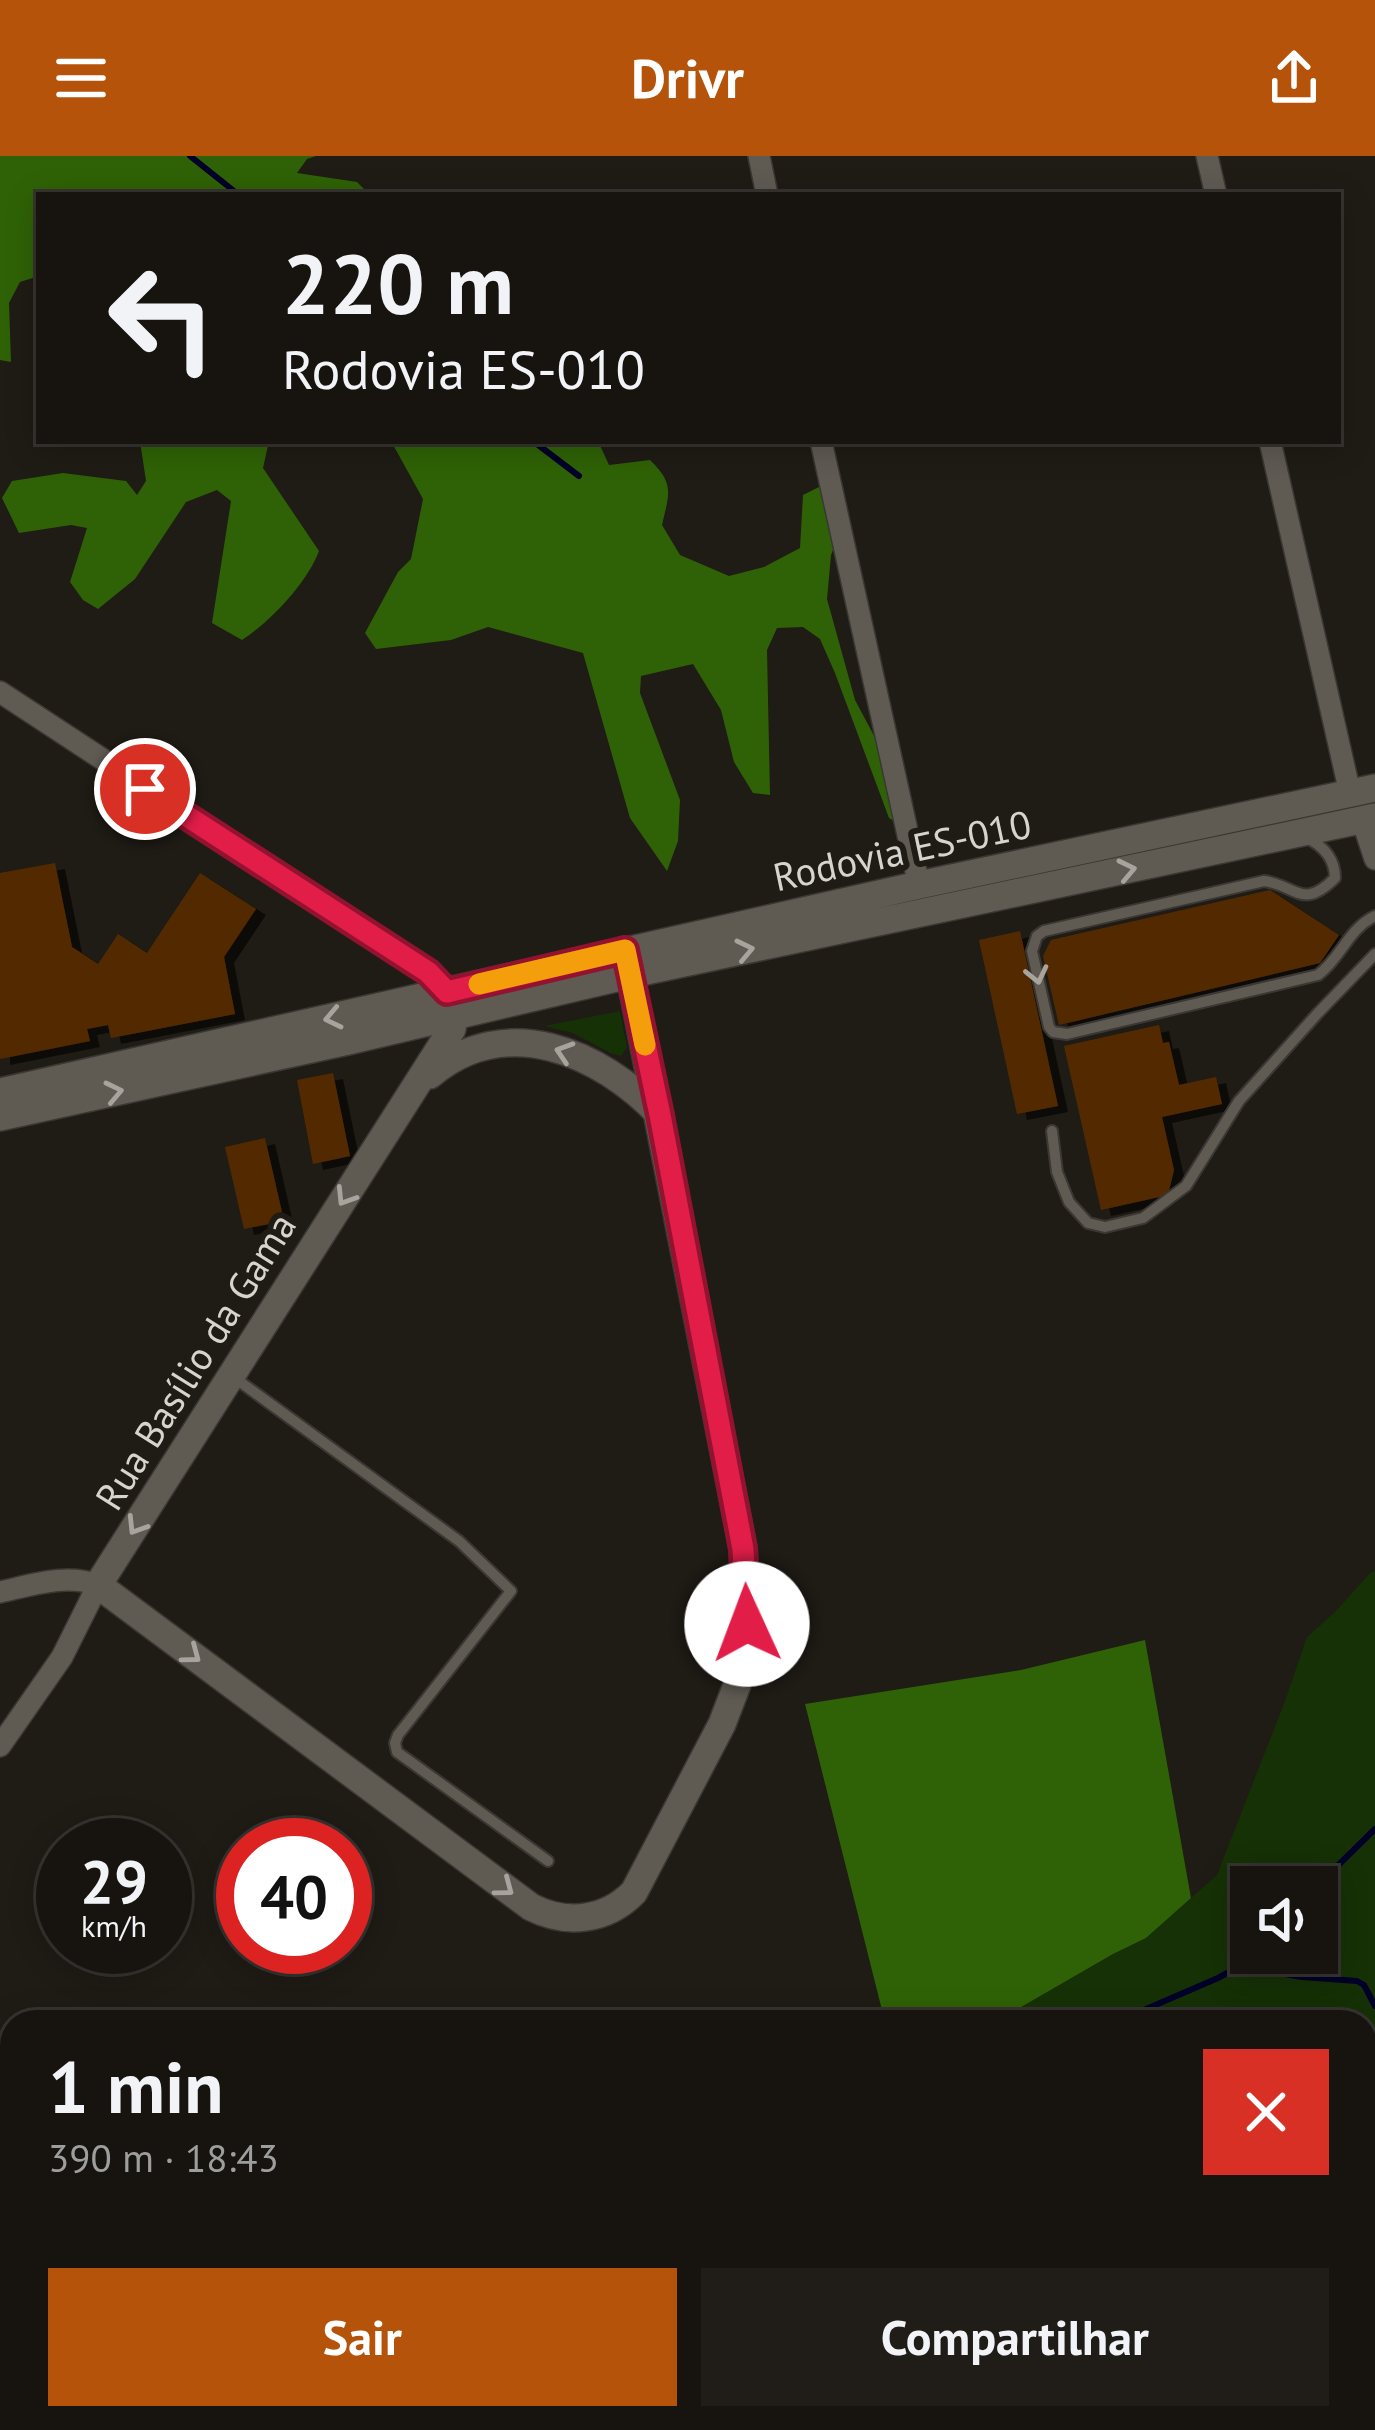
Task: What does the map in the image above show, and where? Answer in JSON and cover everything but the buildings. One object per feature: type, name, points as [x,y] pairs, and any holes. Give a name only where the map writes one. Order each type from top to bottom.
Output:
[{"type":"main road","name":"Rodovia ES-010","points":[[0,1117],[628,963],[919,885],[1362,790]]},
{"type":"main road","name":"Rodovia ES-010","points":[[628,963],[1368,818]]},
{"type":"main road","points":[[98,1585],[531,1907],[546,1915],[580,1918],[624,1903],[634,1892],[722,1724],[736,1685],[747,1624],[743,1549],[628,963]]},
{"type":"main road","name":"Rodovia ES-010","points":[[0,1092],[450,1004]]},
{"type":"main road","name":"Rua Basílio da Gama","points":[[98,1585],[452,1029],[450,1004]]},
{"type":"main road","points":[[415,1088],[463,1054],[514,1043],[539,1045],[599,1066],[660,1115]]},
{"type":"street","points":[[759,156],[766,192]]},
{"type":"street","points":[[1208,156],[1215,192]]},
{"type":"street","points":[[822,444],[919,885]]},
{"type":"street","points":[[1271,444],[1362,790]]},
{"type":"street","points":[[0,692],[428,972],[450,1004]]},
{"type":"street","points":[[1368,818],[1375,859]]},
{"type":"street","points":[[0,1592],[69,1579],[98,1585]]},
{"type":"street","name":"Rua Basílio da Gama","points":[[0,1746],[62,1657],[98,1585]]},
{"type":"lane","points":[[1295,835],[1326,851],[1335,871],[1331,884],[1304,896],[1264,881],[1043,931],[1032,951],[1049,1027],[1067,1034],[1318,975],[1355,928],[1375,916]]},
{"type":"lane","points":[[1052,1131],[1057,1172],[1070,1202],[1088,1222],[1105,1227],[1143,1218],[1186,1186],[1239,1101],[1375,955]]},
{"type":"lane","points":[[232,1376],[459,1541],[511,1591],[395,1743],[397,1752],[548,1861]]},
{"type":"green space","points":[[0,156],[316,156],[307,159],[297,173],[357,182],[367,192],[36,192],[36,277],[20,282],[9,303],[11,362],[0,360]]},
{"type":"green space","points":[[140,444],[268,444],[263,468],[319,551],[287,600],[242,640],[212,623],[231,501],[217,490],[186,502],[135,579],[98,609],[83,600],[70,582],[87,528],[71,525],[19,533],[2,498],[12,481],[63,473],[126,481],[137,495],[146,481]]},
{"type":"green space","points":[[393,444],[599,444],[609,465],[650,460],[658,468],[667,483],[668,497],[662,525],[680,555],[729,576],[764,567],[800,548],[803,495],[819,487],[846,516],[831,555],[827,599],[855,700],[914,811],[904,827],[889,818],[820,639],[803,627],[777,628],[767,650],[770,795],[753,793],[734,762],[721,710],[693,664],[641,676],[640,693],[680,800],[678,841],[667,871],[630,818],[583,653],[488,627],[451,640],[376,649],[365,633],[398,572],[411,559],[423,499]]},
{"type":"green space","points":[[620,1011],[627,1047],[621,1056],[573,1033],[544,1026]]},
{"type":"green space","points":[[1375,1571],[1375,2010],[1016,2010],[1146,1938],[1217,1875],[1307,1637]]},
{"type":"green space","points":[[1145,1640],[1191,1898],[1146,1938],[1016,2010],[882,2010],[805,1704],[1021,1670]]},
{"type":"waterway","points":[[190,156],[235,192]]},
{"type":"waterway","points":[[537,444],[579,476]]},
{"type":"waterway","points":[[1337,1866],[1375,1829]]},
{"type":"waterway","points":[[1229,1972],[1249,1968],[1357,1981],[1375,2006]]},
{"type":"waterway","points":[[1144,2010],[1230,1971]]},
{"type":"slow traffic","points":[[479,984],[625,950],[645,1045]]},
{"type":"route","points":[[145,789],[428,972],[447,992],[625,950],[743,1549],[747,1624]]}]
